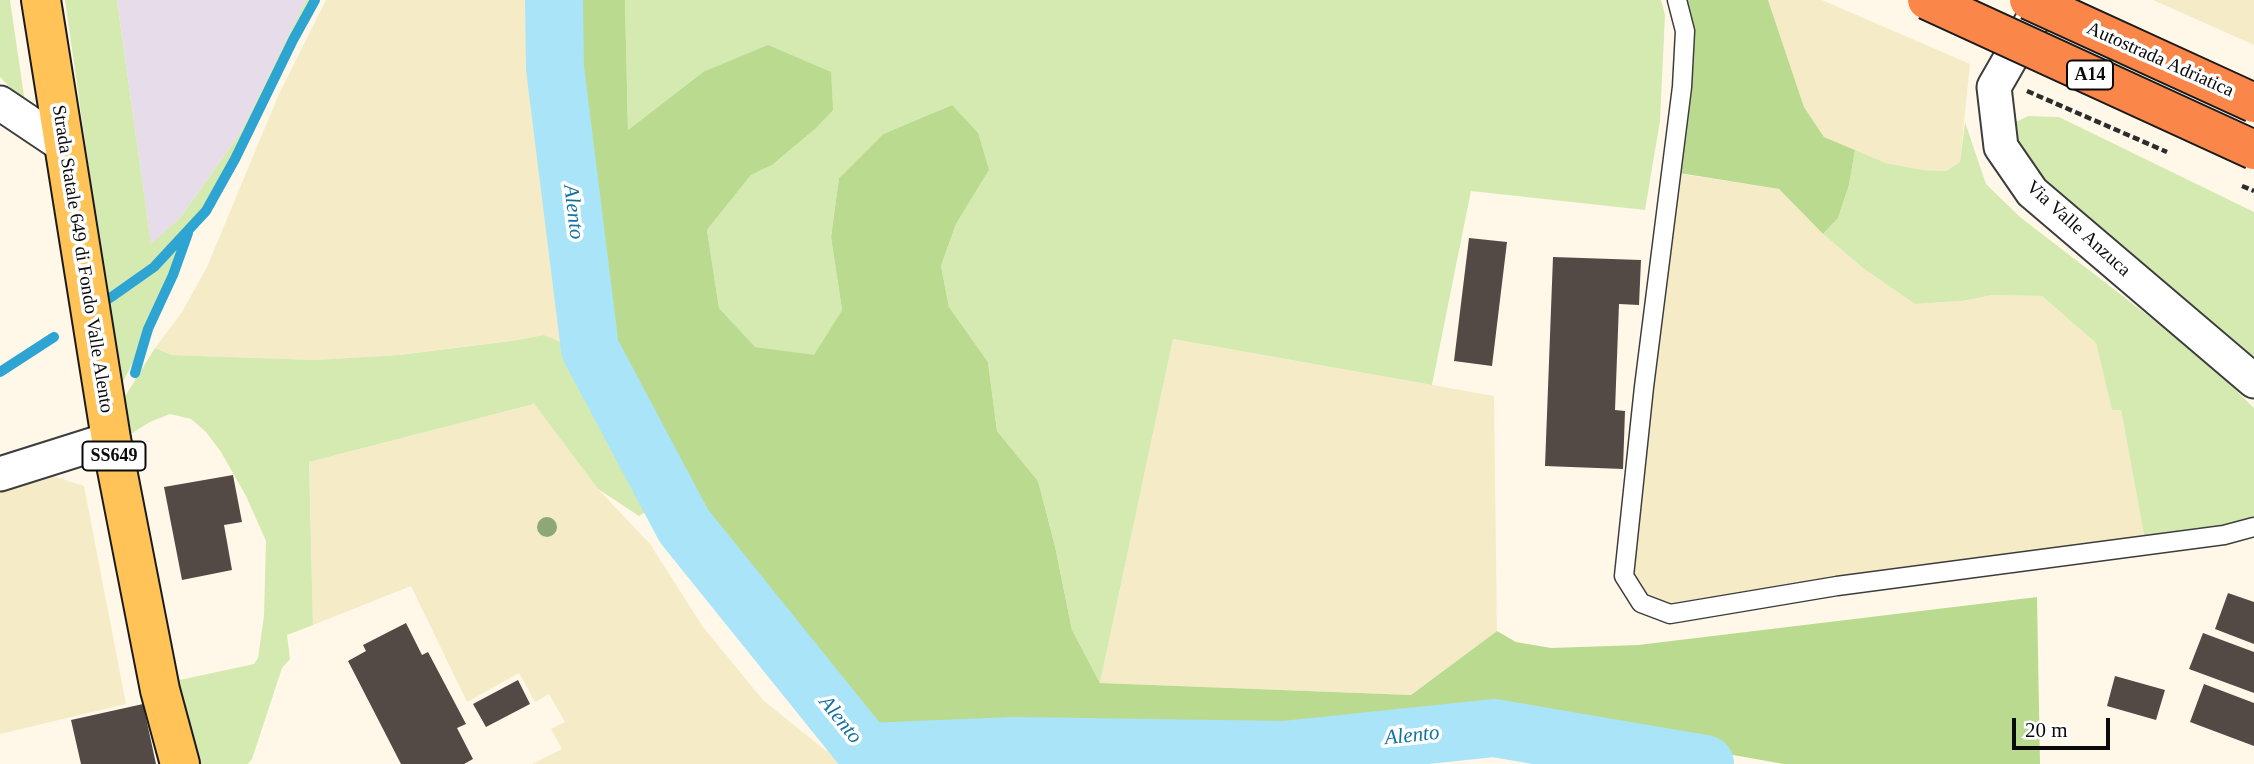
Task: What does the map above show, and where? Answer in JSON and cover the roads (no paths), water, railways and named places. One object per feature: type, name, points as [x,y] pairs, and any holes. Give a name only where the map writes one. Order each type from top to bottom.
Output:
[{"type":"highway","name":"A14","points":[[1927,0],[2254,150]]},
{"type":"highway","name":"Autostrada Adriatica","points":[[2029,0],[2254,103]]},
{"type":"main road","name":"Strada Statale 649 di Fondo Valle Alento","points":[[41,0],[111,439],[160,690],[180,764]]},
{"type":"street","name":"Via Valle Anzuca","points":[[2044,0],[1994,87],[2001,148],[2032,192],[2254,381]]},
{"type":"street","points":[[0,103],[64,146]]},
{"type":"street","points":[[0,474],[78,452],[111,439]]},
{"type":"lane","points":[[1677,0],[1685,32],[1682,87],[1644,387],[1624,576],[1641,603],[1670,614],[1837,586],[2224,535],[2254,527]]},
{"type":"waterway","points":[[110,298],[154,267],[206,211],[315,0]]},
{"type":"waterway","name":"Alento","points":[[554,0],[555,68],[590,349],[684,526],[866,752],[1016,746],[1283,750],[1494,728],[1705,764]]},
{"type":"waterway","points":[[135,373],[148,329],[173,275],[188,233]]},
{"type":"waterway","points":[[0,372],[54,337]]}]
